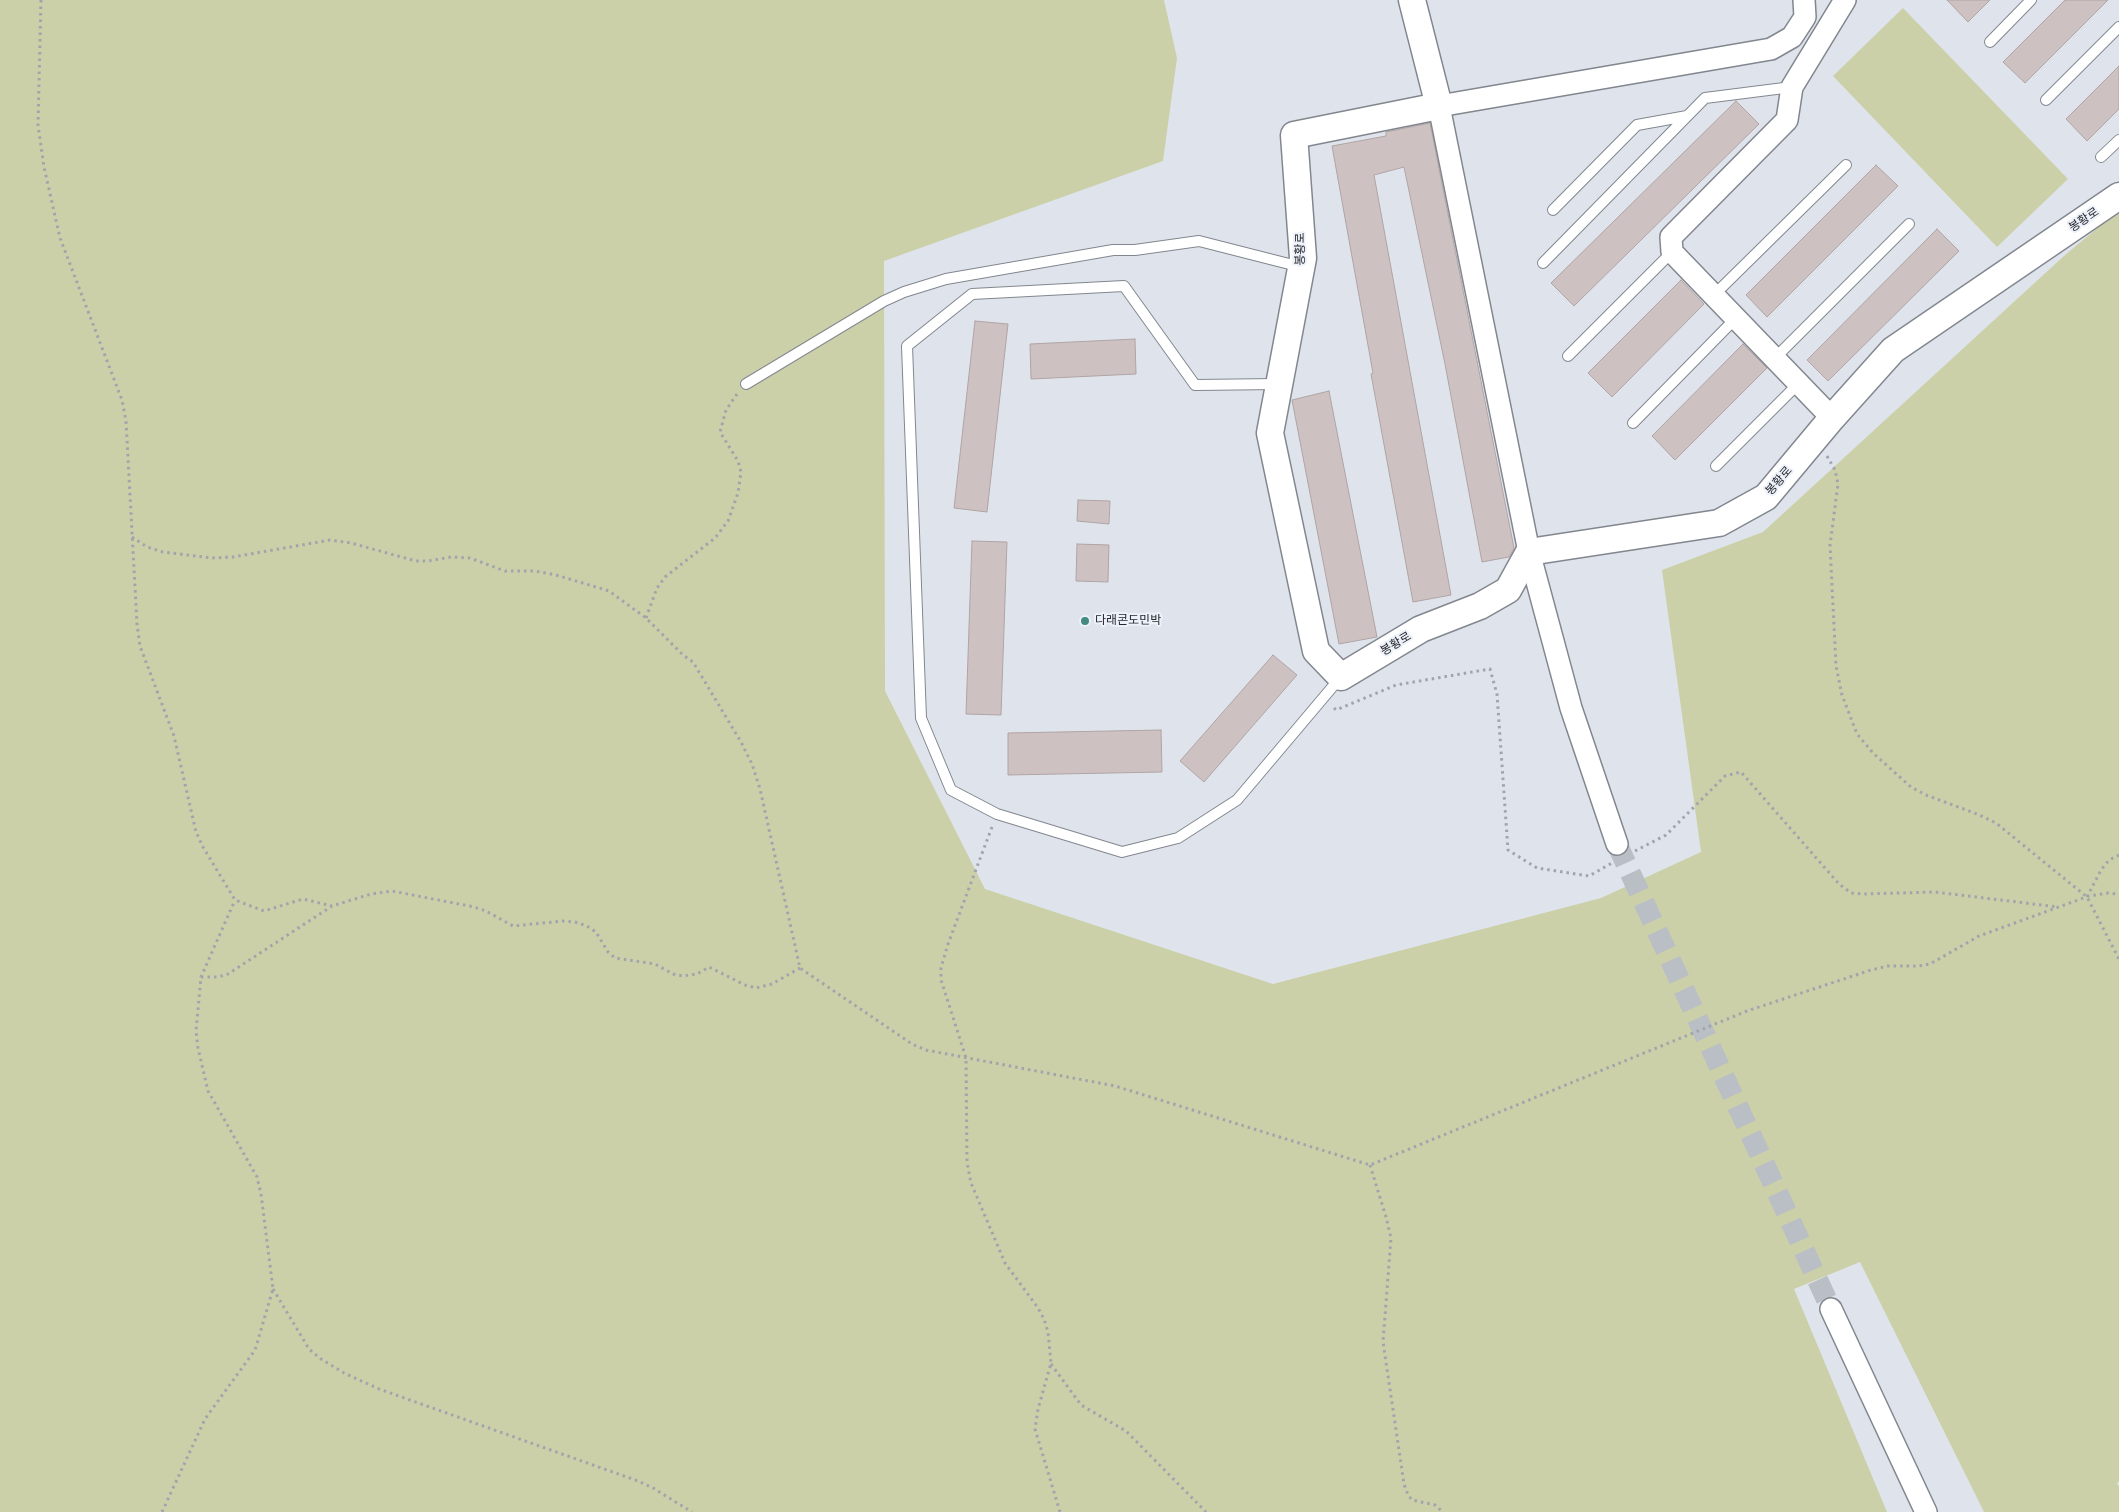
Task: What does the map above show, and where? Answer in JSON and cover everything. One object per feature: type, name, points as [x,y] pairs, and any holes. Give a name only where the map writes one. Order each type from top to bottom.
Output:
[{"type":"street","points":[[1412,0],[1439,106],[1529,552],[1571,708],[1621,853]]},
{"type":"street","points":[[1439,106],[1771,49],[1792,38],[1805,17],[1804,0]]},
{"type":"street","points":[[1832,418],[1672,252],[1671,237],[1787,120],[1792,87],[1845,0]]},
{"type":"street","name":"봉황로","points":[[1439,106],[1294,135],[1303,258],[1270,433],[1316,651],[1341,677],[1421,629],[1480,606],[1508,590],[1529,552],[1719,523],[1766,497],[1832,418],[1893,350],[2119,196]]},
{"type":"street","points":[[1831,1309],[1926,1512]]},
{"type":"lane","points":[[1990,42],[2031,0]]},
{"type":"lane","points":[[2046,100],[2119,27]]},
{"type":"lane","points":[[1542,263],[1705,98],[1792,87]]},
{"type":"lane","points":[[1553,210],[1637,125],[1687,116]]},
{"type":"lane","points":[[2101,157],[2119,140]]},
{"type":"lane","points":[[1714,295],[1846,165]]},
{"type":"lane","points":[[1775,358],[1909,224]]},
{"type":"lane","points":[[746,384],[884,301],[904,292],[946,279],[1113,250],[1135,250],[1199,241],[1301,267]]},
{"type":"lane","points":[[1568,356],[1672,252]]},
{"type":"lane","points":[[1279,384],[1195,385],[1124,286],[972,294],[907,346],[921,718],[951,790],[997,814],[1122,852],[1178,838],[1237,800],[1341,677]]},
{"type":"lane","points":[[1633,423],[1736,318]]},
{"type":"lane","points":[[1716,466],[1799,383]]},
{"type":"path","points":[[41,0],[38,125],[40,142],[60,238],[122,400],[126,421],[140,646],[174,736],[196,832],[235,900],[264,911],[303,899],[332,906]]},
{"type":"path","points":[[646,618],[657,588],[665,577],[715,538],[728,521],[738,492],[741,472],[738,461],[722,438],[720,424],[726,410],[746,384]]},
{"type":"path","points":[[1810,444],[1828,457],[1835,470],[1838,484],[1830,544],[1836,666],[1842,695],[1857,734],[1873,753],[1911,787],[1926,795],[1996,823],[2087,897],[2119,959]]},
{"type":"path","points":[[132,537],[147,547],[163,552],[212,558],[233,557],[330,540],[351,543],[416,561],[428,561],[451,556],[470,558],[505,571],[535,571],[588,583],[610,591],[646,618],[699,669],[752,764],[800,968],[912,1044],[926,1050],[1115,1086],[1370,1166],[1747,1012],[1871,970],[1888,966],[1930,964],[1979,936],[2087,897],[2108,893],[2119,894]]},
{"type":"path","points":[[1320,701],[1336,710],[1396,685],[1490,669],[1497,694],[1508,850],[1537,868],[1589,876],[1621,853],[1666,835],[1725,776],[1741,772],[1838,884],[1851,893],[1935,892],[2058,907]]},
{"type":"path","points":[[997,814],[948,944],[941,968],[944,993],[966,1058],[967,1162],[971,1183],[1005,1263],[1044,1319],[1048,1332],[1051,1363],[1038,1408],[1036,1429],[1060,1512]]},
{"type":"path","points":[[2087,897],[2101,870],[2109,860],[2119,855]]},
{"type":"path","points":[[201,977],[218,977],[228,974],[332,906],[371,894],[392,891],[474,907],[486,911],[513,926],[563,921],[575,922],[587,926],[596,932],[608,952],[616,958],[656,964],[673,974],[683,976],[697,974],[709,967],[745,985],[756,988],[772,984],[800,968]]},
{"type":"path","points":[[162,1512],[205,1419],[255,1350],[273,1289],[261,1194],[257,1177],[214,1103],[203,1074],[196,1031],[201,977],[235,900]]},
{"type":"path","points":[[1370,1166],[1391,1238],[1384,1342],[1404,1484],[1412,1500],[1435,1505],[1443,1512]]},
{"type":"path","points":[[273,1289],[309,1349],[344,1373],[379,1390],[638,1481],[692,1512]]},
{"type":"path","points":[[1051,1363],[1081,1405],[1126,1432],[1206,1512]]},
{"type":"green space","points":[[0,0],[1164,0],[1177,58],[1163,161],[884,261],[885,691],[985,889],[1273,984],[1601,898],[1701,852],[1662,570],[1763,532],[2065,255],[2119,210],[2119,1481],[2117,1484],[2119,1486],[2119,1512],[1984,1512],[1860,1262],[1794,1289],[1887,1512],[0,1512]]},
{"type":"green space","points":[[1903,8],[2068,179],[1997,247],[1833,76]]},
{"type":"building","points":[[1947,0],[1990,0],[1968,22]]},
{"type":"building","points":[[2065,0],[2108,0],[2025,83],[2003,62]]},
{"type":"building","points":[[2119,66],[2119,109],[2087,141],[2066,119]]},
{"type":"building","points":[[1736,101],[1759,124],[1574,306],[1551,283]]},
{"type":"building","points":[[1430,123],[1514,548],[1509,557],[1482,562],[1445,364],[1404,167],[1374,175],[1451,595],[1413,602],[1332,146],[1386,136],[1386,132]]},
{"type":"building","points":[[1876,165],[1898,186],[1767,317],[1746,295]]},
{"type":"building","points":[[1937,229],[1959,251],[1828,381],[1807,360]]},
{"type":"building","points":[[1681,280],[1704,304],[1612,397],[1588,373]]},
{"type":"building","points":[[975,321],[1008,324],[987,512],[954,508]]},
{"type":"building","points":[[1135,339],[1136,374],[1031,379],[1030,344]]},
{"type":"building","points":[[1743,344],[1767,368],[1675,460],[1652,436]]},
{"type":"building","points":[[1329,391],[1377,637],[1339,644],[1292,400]]},
{"type":"building","points":[[1078,500],[1110,501],[1109,524],[1077,521]]},
{"type":"building","points":[[972,541],[1007,542],[1001,715],[966,714]]},
{"type":"building","points":[[1077,544],[1109,545],[1108,582],[1076,581]]},
{"type":"building","points":[[1273,655],[1297,675],[1204,782],[1180,761]]},
{"type":"building","points":[[1161,730],[1162,772],[1008,775],[1008,733]]},
{"type":"tunnel","points":[[1617,844],[1831,1309]]},
{"type":"place","name":"다래콘도민박","points":[[1085,621]]}]
